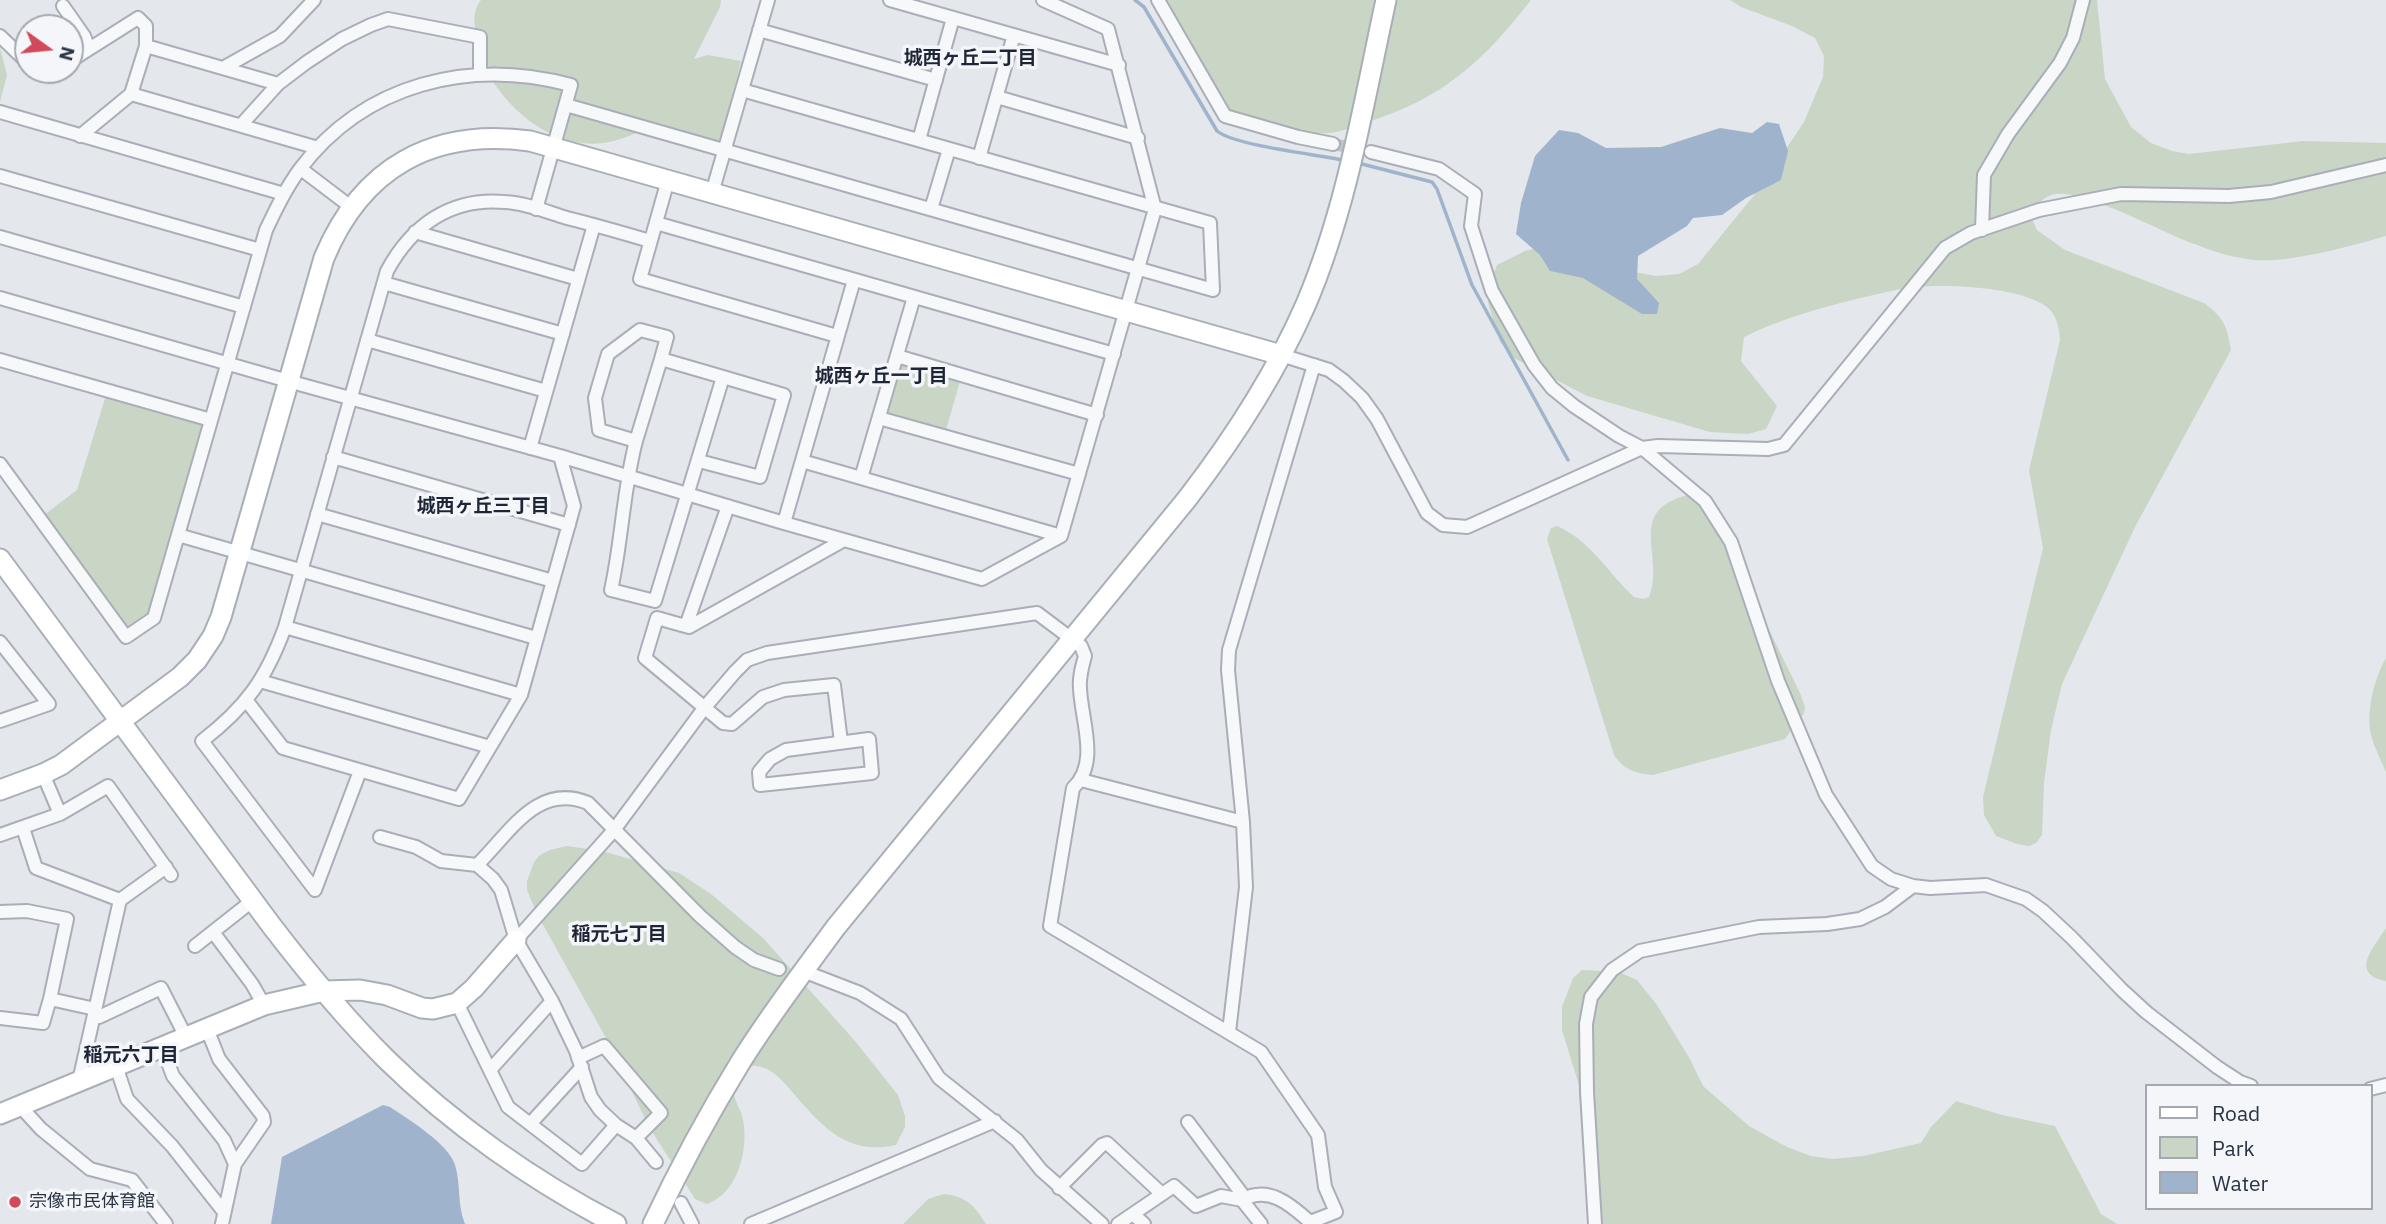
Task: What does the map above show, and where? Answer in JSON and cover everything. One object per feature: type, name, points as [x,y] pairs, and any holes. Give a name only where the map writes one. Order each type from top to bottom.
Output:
[{"type":"street","points":[[223,68],[280,36],[314,0]]},
{"type":"street","points":[[712,193],[768,0]]},
{"type":"street","points":[[890,0],[1119,65]]},
{"type":"street","points":[[0,298],[350,399],[530,447],[982,579],[1060,536],[1155,209],[1108,29],[1043,0]]},
{"type":"street","points":[[1158,0],[1225,116],[1333,144]]},
{"type":"street","points":[[653,1224],[676,1177],[740,1063],[835,927],[1073,639],[1227,447],[1254,405],[1306,303],[1338,208],[1387,0]]},
{"type":"street","points":[[1982,230],[1984,175],[2008,134],[2060,63],[2073,38],[2083,0]]},
{"type":"street","points":[[63,6],[84,36],[89,49]]},
{"type":"street","points":[[80,136],[131,94],[146,46],[146,26],[138,18],[84,52]]},
{"type":"street","points":[[919,140],[953,18]]},
{"type":"street","points":[[242,125],[278,84],[307,62],[342,39],[388,19],[480,37],[480,74]]},
{"type":"street","points":[[759,30],[936,80]]},
{"type":"street","points":[[979,158],[1014,35]]},
{"type":"street","points":[[0,36],[14,50]]},
{"type":"street","points":[[146,46],[278,84]]},
{"type":"street","points":[[0,464],[126,637],[154,618],[266,230],[284,194],[318,148],[366,109],[399,92],[434,80],[480,74],[510,74],[548,79],[571,86],[536,209]]},
{"type":"street","points":[[566,104],[1213,290],[1210,223],[742,90]]},
{"type":"street","points":[[131,94],[318,148]]},
{"type":"street","points":[[997,97],[1138,138]]},
{"type":"street","points":[[0,113],[284,194]]},
{"type":"street","points":[[0,789],[61,765],[180,677],[197,660],[220,617],[324,258],[334,233],[351,207],[370,186],[403,162],[445,144],[488,137],[530,141],[554,147],[1329,370],[1362,398],[1377,419],[1427,513],[1443,525],[1467,527],[1642,448],[1658,446],[1768,449],[1784,445],[1945,248],[1971,233],[2039,211],[2121,194],[2229,196],[2271,192],[2386,165]]},
{"type":"street","points":[[931,209],[949,149]]},
{"type":"street","points":[[1371,152],[1439,169],[1475,194],[1471,226],[1492,291],[1534,365],[1552,388],[1574,406],[1642,448],[1705,501],[1731,542],[1778,681],[1826,795],[1872,866],[1891,879],[1913,886],[1930,888],[1986,885],[2026,899],[2072,938],[2146,1012],[2217,1067],[2246,1084]]},
{"type":"street","points":[[300,169],[351,207]]},
{"type":"street","points":[[0,176],[260,250]]},
{"type":"street","points":[[668,180],[640,279],[837,336]]},
{"type":"street","points":[[360,771],[314,890],[202,741],[228,720],[246,700],[275,654],[384,283],[396,256],[415,232],[429,221],[459,206],[498,201],[650,241]]},
{"type":"street","points":[[656,223],[1114,354]]},
{"type":"street","points":[[530,447],[594,225]]},
{"type":"street","points":[[415,232],[579,279]]},
{"type":"street","points":[[0,237],[244,307]]},
{"type":"street","points":[[784,523],[854,280]]},
{"type":"street","points":[[384,283],[563,334]]},
{"type":"street","points":[[861,478],[914,297]]},
{"type":"street","points":[[636,441],[599,430],[596,398],[608,354],[640,330],[667,337],[627,476],[618,558],[611,590],[655,601],[723,377]]},
{"type":"street","points":[[367,340],[546,391]]},
{"type":"street","points":[[897,356],[1097,415]]},
{"type":"street","points":[[661,359],[784,395],[760,477],[699,461]]},
{"type":"street","points":[[0,360],[211,420]]},
{"type":"street","points":[[1229,1032],[1246,887],[1243,822],[1228,670],[1229,650],[1314,365]]},
{"type":"street","points":[[879,418],[1079,474]]},
{"type":"street","points":[[246,700],[283,748],[459,799],[521,695],[574,506],[560,456]]},
{"type":"street","points":[[333,457],[569,525]]},
{"type":"street","points":[[802,461],[1060,536]]},
{"type":"street","points":[[686,626],[728,506]]},
{"type":"street","points":[[317,514],[553,581]]},
{"type":"street","points":[[178,535],[536,638]]},
{"type":"street","points":[[841,742],[834,685],[784,690],[763,697],[732,724],[723,723],[645,658],[657,618],[688,626],[844,540]]},
{"type":"street","points":[[0,559],[252,901],[324,991],[388,1061],[458,1120],[557,1191],[616,1224]]},
{"type":"street","points":[[0,1114],[264,1005],[324,991],[372,991],[422,1008],[433,1009],[457,1003],[474,988],[614,830],[705,707],[747,660],[768,653],[1037,613],[1081,646],[1085,656],[1080,689],[1086,726],[1087,758],[1081,780],[1073,788],[1050,926],[1261,1052],[1318,1135],[1325,1187],[1336,1212],[1311,1223],[1293,1206],[1257,1193],[1243,1199],[1221,1196],[1196,1206],[1174,1186],[1118,1224]]},
{"type":"street","points":[[285,627],[521,695]]},
{"type":"street","points":[[0,642],[6,660],[49,704],[0,721]]},
{"type":"street","points":[[260,681],[489,747]]},
{"type":"street","points":[[869,739],[872,772],[760,785],[759,772],[770,759],[786,750],[841,742],[869,739]]},
{"type":"street","points":[[43,774],[60,814]]},
{"type":"street","points":[[1081,780],[1243,822]]},
{"type":"street","points":[[0,835],[60,814],[108,786],[168,871],[120,900],[79,1081]]},
{"type":"street","points":[[477,865],[540,803],[558,797],[574,797],[589,803],[735,947],[754,960],[779,969]]},
{"type":"street","points":[[23,828],[36,868],[120,900]]},
{"type":"street","points":[[380,837],[416,847],[441,861],[477,865],[493,879],[501,890],[516,940],[552,1001],[592,1097],[600,1110],[636,1138],[656,1162]]},
{"type":"street","points":[[1595,1224],[1586,1024],[1591,997],[1612,970],[1640,951],[1759,927],[1827,924],[1860,919],[1885,906],[1913,886]]},
{"type":"street","points":[[195,946],[252,901]]},
{"type":"street","points":[[0,912],[27,911],[67,919],[43,1023],[0,1018]]},
{"type":"street","points":[[213,932],[253,984],[264,1005]]},
{"type":"street","points":[[803,971],[860,993],[901,1018],[939,1078],[1017,1140],[1059,1188],[1102,1224]]},
{"type":"street","points":[[50,999],[95,1012],[99,1017],[161,988],[186,1037]]},
{"type":"street","points":[[490,1070],[552,1001]]},
{"type":"street","points":[[457,1003],[508,1107],[582,1164],[616,1125]]},
{"type":"street","points":[[207,1030],[219,1059],[263,1116],[264,1122],[235,1164],[223,1218]]},
{"type":"street","points":[[530,1124],[580,1063],[604,1046],[661,1113],[636,1138]]},
{"type":"street","points":[[162,1047],[173,1076],[224,1140],[235,1164]]},
{"type":"street","points":[[116,1066],[127,1099],[172,1146],[223,1218]]},
{"type":"street","points":[[20,1106],[41,1129],[90,1169],[132,1180],[166,1224]]},
{"type":"street","points":[[751,1224],[995,1121]]},
{"type":"street","points":[[1188,1122],[1261,1224]]},
{"type":"street","points":[[1059,1188],[1107,1143],[1162,1194]]},
{"type":"street","points":[[681,1203],[692,1224]]},
{"type":"street","points":[[1133,1214],[1144,1224]]},
{"type":"green space","points":[[481,0],[721,0],[694,59],[708,55],[741,61],[721,140],[718,142],[655,122],[638,133],[606,143],[567,140],[548,132],[515,109],[490,77],[474,23],[475,11]]},
{"type":"green space","points":[[1162,0],[1531,0],[1478,60],[1439,90],[1392,113],[1343,130],[1297,134],[1226,112]]},
{"type":"green space","points":[[1730,0],[2097,0],[2105,79],[2131,127],[2151,143],[2189,154],[2303,141],[2386,143],[2386,236],[2302,256],[2269,260],[2239,258],[2183,240],[2123,212],[2081,197],[2051,195],[2036,208],[2032,219],[2037,230],[2065,250],[2204,303],[2224,323],[2231,350],[2135,527],[2062,684],[2051,730],[2044,783],[2042,835],[2036,843],[2029,846],[1996,836],[1984,815],[1983,797],[2043,548],[2029,470],[2060,340],[2057,322],[2047,307],[2016,294],[1996,290],[1930,286],[1896,290],[1838,304],[1762,329],[1744,337],[1741,361],[1777,406],[1766,429],[1748,434],[1710,432],[1587,396],[1514,358],[1500,342],[1488,303],[1488,288],[1497,265],[1525,251],[1546,246],[1629,271],[1656,276],[1679,274],[1698,264],[1759,189],[1804,122],[1823,77],[1824,56],[1815,38]]},
{"type":"green space","points":[[0,48],[7,75],[0,102]]},
{"type":"green space","points":[[903,364],[960,381],[946,430],[889,415],[887,411],[900,366]]},
{"type":"green space","points":[[106,395],[203,422],[204,427],[151,614],[131,628],[126,628],[44,515],[77,490]]},
{"type":"green space","points":[[1688,495],[1705,499],[1805,707],[1804,713],[1785,739],[1653,775],[1635,772],[1614,755],[1547,539],[1551,528],[1557,526],[1569,532],[1589,549],[1634,597],[1643,599],[1649,597],[1653,582],[1651,537],[1657,512],[1669,502]]},
{"type":"green space","points":[[2386,658],[2386,772],[2372,740],[2370,706]]},
{"type":"green space","points":[[567,846],[602,851],[679,873],[711,894],[763,938],[855,1041],[898,1095],[905,1116],[905,1127],[896,1145],[861,1146],[846,1141],[821,1123],[773,1073],[761,1067],[746,1067],[740,1069],[734,1090],[744,1127],[740,1167],[727,1190],[718,1198],[707,1204],[695,1199],[649,1127],[606,1038],[537,914],[527,890],[527,881],[534,862],[540,855]]},
{"type":"green space","points":[[2386,928],[2386,981],[2368,972],[2366,966],[2371,951]]},
{"type":"green space","points":[[1582,970],[1619,972],[1637,980],[1657,1005],[1703,1086],[1749,1126],[1787,1147],[1811,1156],[1833,1159],[1863,1156],[1921,1143],[1931,1127],[1956,1101],[2002,1115],[2055,1126],[2101,1214],[2117,1224],[1589,1224],[1594,1134],[1562,1030],[1562,1007],[1573,978]]},
{"type":"green space","points":[[944,1194],[969,1203],[986,1224],[903,1224],[928,1199]]},
{"type":"water","points":[[1767,122],[1779,124],[1788,151],[1781,180],[1746,198],[1722,215],[1693,218],[1687,226],[1638,256],[1637,279],[1659,303],[1657,314],[1642,314],[1583,278],[1550,271],[1540,255],[1516,234],[1521,203],[1535,156],[1559,130],[1578,133],[1606,148],[1661,147],[1720,128],[1752,133]]},
{"type":"water","points":[[383,1105],[427,1133],[451,1157],[457,1172],[465,1224],[271,1224],[282,1157]]},
{"type":"waterway","points":[[1135,0],[1144,7],[1217,131],[1258,145],[1343,160]]},
{"type":"waterway","points":[[1358,163],[1432,182],[1437,189],[1472,285],[1568,460]]},
{"type":"tunnel","points":[[1333,144],[1371,152]]},
{"type":"place","name":"宗像市民体育館","points":[[15,1202]]},
{"type":"district","name":"城西ヶ丘二丁目","points":[[970,59]]},
{"type":"district","name":"城西ヶ丘一丁目","points":[[881,377]]},
{"type":"district","name":"城西ヶ丘三丁目","points":[[483,507]]},
{"type":"district","name":"稲元七丁目","points":[[619,935]]},
{"type":"district","name":"稲元六丁目","points":[[131,1056]]}]
